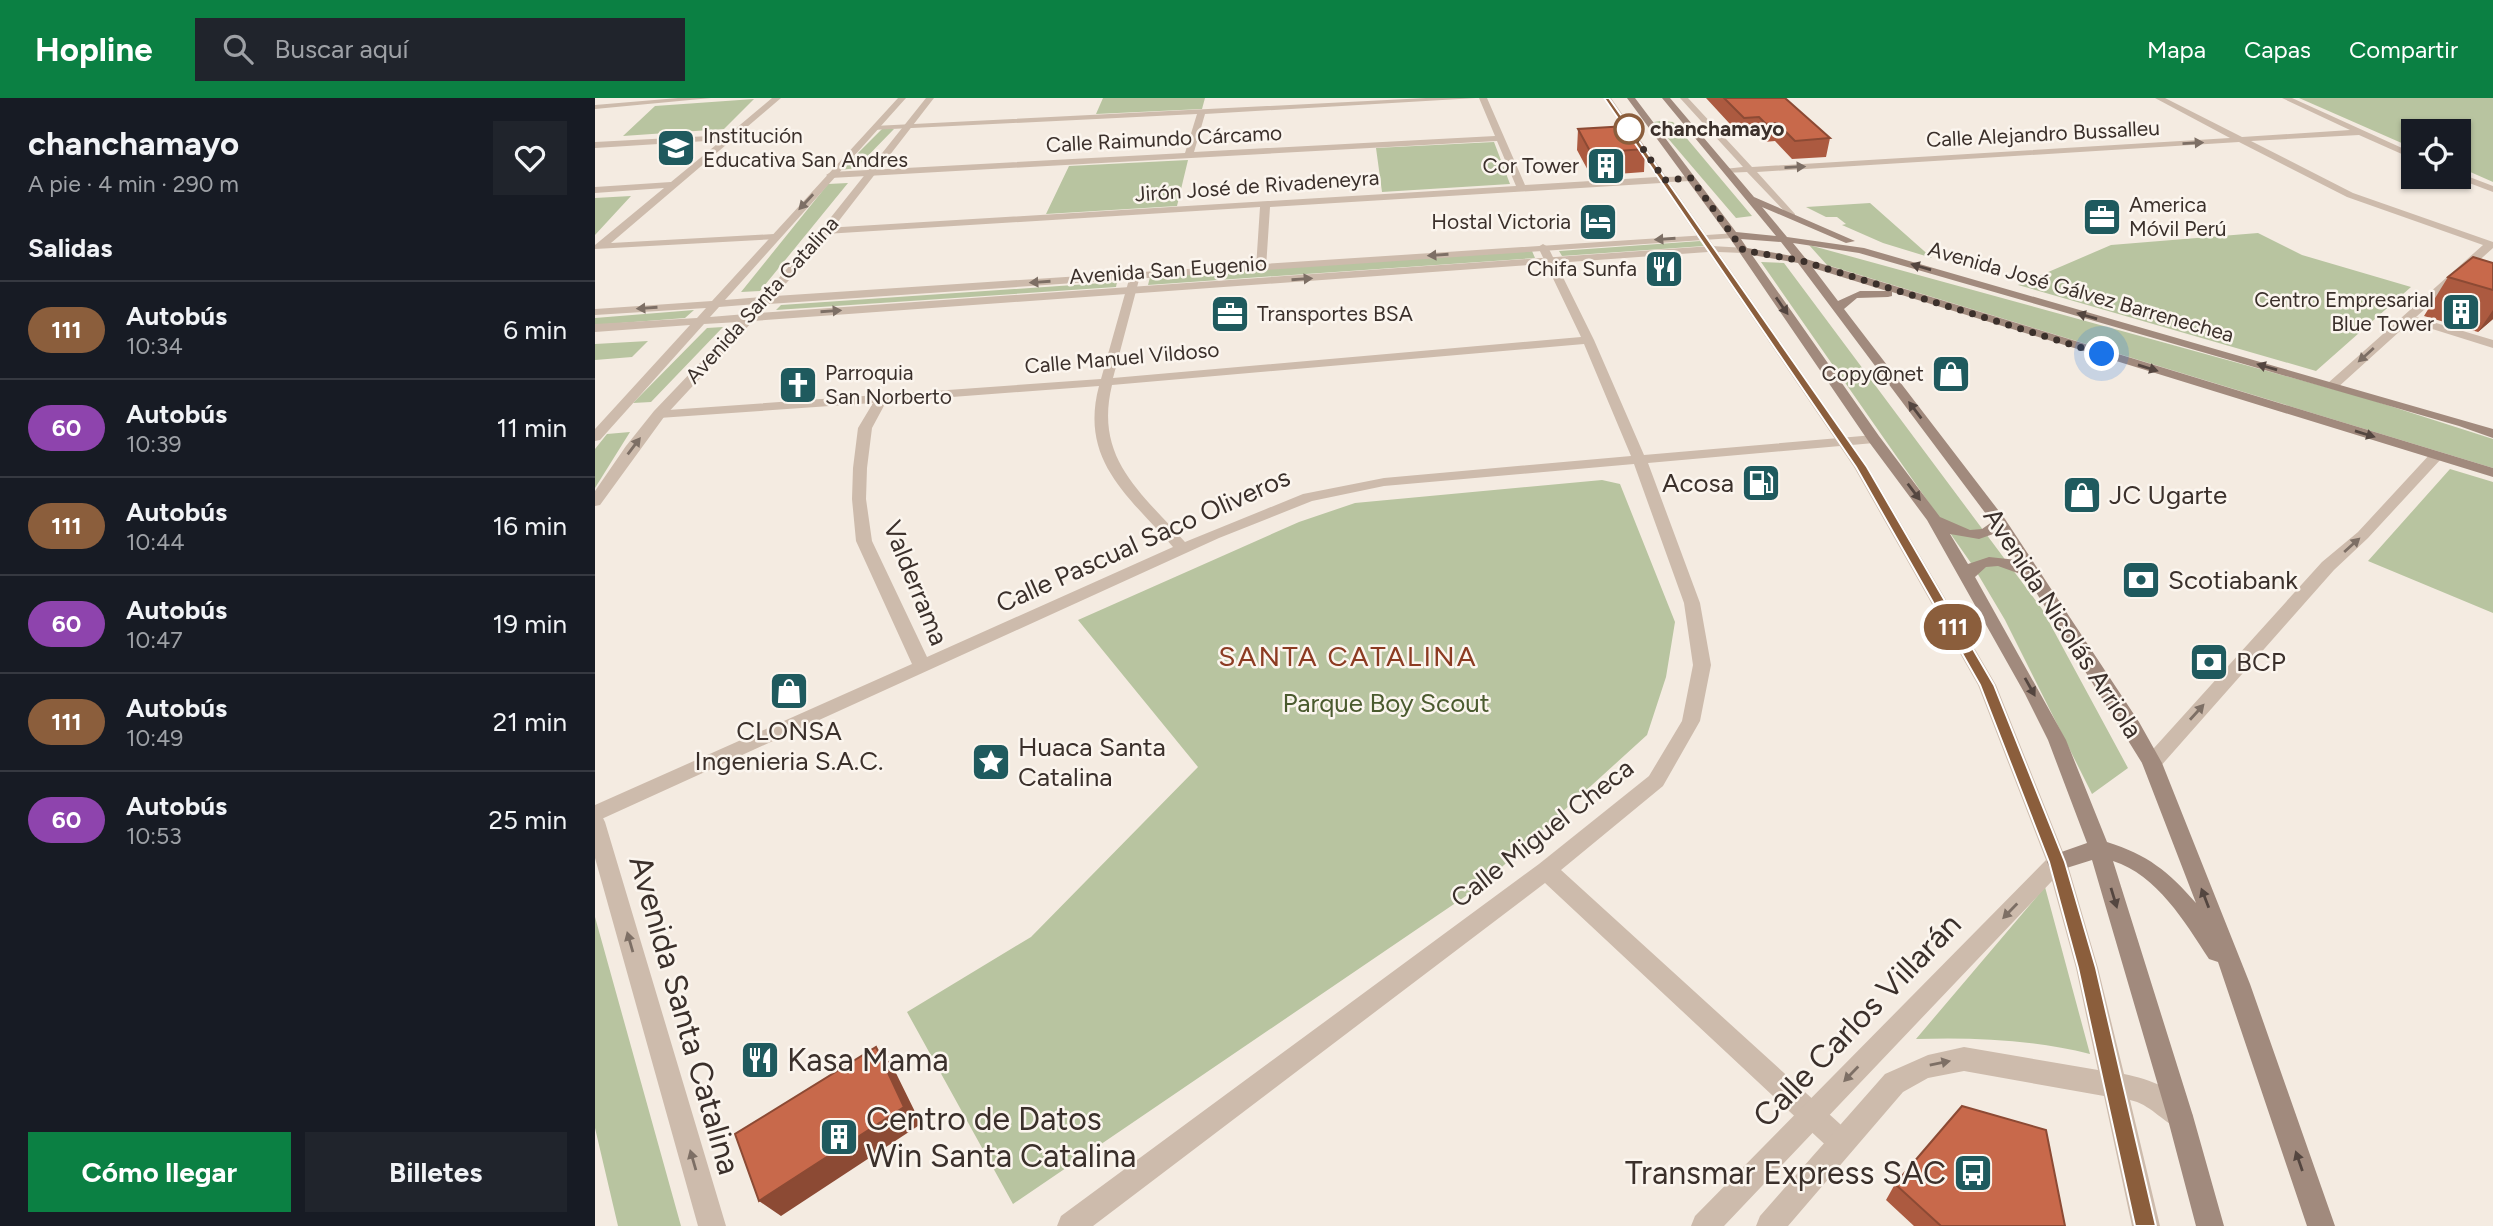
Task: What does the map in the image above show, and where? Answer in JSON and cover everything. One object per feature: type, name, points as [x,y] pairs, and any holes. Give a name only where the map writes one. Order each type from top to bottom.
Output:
[{"type":"main road","name":"Avenida Nicolás Arriola","points":[[1631,98],[1738,243],[1874,439],[1934,519],[2057,740],[2099,848],[2180,1116],[2210,1226]]},
{"type":"main road","name":"Avenida Nicolás Arriola","points":[[1666,98],[1669,112],[1683,119],[1802,261],[2000,522],[2118,703],[2152,763],[2238,984],[2321,1226]]},
{"type":"main road","points":[[1639,108],[1656,114],[1647,120]]},
{"type":"main road","points":[[1749,199],[1892,259]]},
{"type":"main road","name":"Avenida José Gálvez Barrenechea","points":[[1738,243],[1782,239],[1844,247],[1892,259],[2493,433]]},
{"type":"main road","name":"Avenida José Gálvez Barrenechea","points":[[1738,243],[2493,474]]},
{"type":"main road","points":[[1839,309],[1846,299],[1867,293],[1927,300]]},
{"type":"main road","points":[[1987,318],[1976,310],[1980,300],[1999,295],[2019,297]]},
{"type":"main road","points":[[1934,519],[1950,529],[1972,534],[1991,531],[2000,522]]},
{"type":"main road","points":[[1968,576],[1978,564],[1993,561],[2019,566],[2034,573]]},
{"type":"main road","points":[[2057,862],[2080,850],[2099,848],[2117,852],[2138,862],[2176,894],[2238,984]]},
{"type":"street","points":[[595,107],[640,101],[707,98]]},
{"type":"street","points":[[597,247],[777,98]]},
{"type":"street","name":"Avenida Santa Catalina","points":[[595,438],[718,303],[774,236],[902,98]]},
{"type":"street","name":"Avenida Santa Catalina","points":[[595,502],[659,414],[752,316],[825,232],[930,98]]},
{"type":"street","points":[[874,128],[1472,98]]},
{"type":"street","points":[[1483,98],[1522,189]]},
{"type":"street","points":[[1607,98],[1891,515],[1987,685],[2057,862],[2087,968],[2146,1226]]},
{"type":"street","points":[[1684,98],[1792,216]]},
{"type":"street","points":[[2159,98],[2359,198],[2492,244],[2332,386]]},
{"type":"street","points":[[2286,98],[2401,150]]},
{"type":"street","points":[[1189,155],[1202,112]]},
{"type":"street","name":"Calle Alejandro Bussalleu","points":[[1727,171],[2362,132]]},
{"type":"street","points":[[595,145],[730,137]]},
{"type":"street","name":"Calle Raimundo Cárcamo","points":[[831,175],[1500,138]]},
{"type":"street","name":"Jirón José de Rivadeneyra","points":[[825,232],[1691,178]]},
{"type":"street","points":[[2471,180],[2493,188]]},
{"type":"street","points":[[595,190],[670,185]]},
{"type":"street","points":[[1261,268],[1265,204]]},
{"type":"street","points":[[597,247],[774,236]]},
{"type":"street","name":"Avenida San Eugenio","points":[[595,328],[1551,261],[1707,243],[1738,243]]},
{"type":"street","name":"Avenida San Eugenio","points":[[595,312],[1543,247],[1738,243]]},
{"type":"street","name":"Calle Miguel Checa","points":[[1070,1226],[1546,870],[1656,781],[1691,721],[1702,665],[1692,603],[1639,459],[1588,340],[1543,247]]},
{"type":"street","points":[[1135,276],[1100,406],[1100,430],[1112,467],[1183,549]]},
{"type":"street","points":[[2408,318],[2493,344]]},
{"type":"street","name":"Calle Manuel Vildoso","points":[[659,414],[1106,382],[1588,340]]},
{"type":"street","name":"Valderrama","points":[[882,398],[865,428],[859,499],[864,541],[922,667]]},
{"type":"street","name":"Calle Pascual Saco Oliveros","points":[[595,814],[1288,503],[1347,487],[1874,439]]},
{"type":"street","points":[[2152,763],[2328,566],[2363,535],[2436,456]]},
{"type":"street","name":"Avenida Santa Catalina","points":[[595,822],[712,1226]]},
{"type":"street","name":"Calle Carlos Villarán","points":[[1706,1226],[1811,1114],[2057,862]]},
{"type":"street","points":[[1546,870],[1842,1143]]},
{"type":"street","points":[[1770,1226],[1894,1083],[1920,1068],[1944,1061],[1964,1059],[2148,1091],[2180,1116]]},
{"type":"green space","points":[[1103,98],[1205,98],[1202,109],[1096,114]]},
{"type":"green space","points":[[2299,98],[2493,98],[2493,182],[2471,172],[2471,119],[2401,119],[2401,143]]},
{"type":"green space","points":[[754,99],[724,129],[623,136],[655,106]]},
{"type":"green space","points":[[1654,122],[1673,122],[1752,216],[1736,218]]},
{"type":"green space","points":[[882,129],[894,129],[856,168],[841,170]]},
{"type":"green space","points":[[1494,142],[1510,184],[1382,192],[1376,148]]},
{"type":"green space","points":[[1188,160],[1177,206],[1046,214],[1069,166]]},
{"type":"green space","points":[[848,183],[760,291],[741,292],[828,184]]},
{"type":"green space","points":[[631,196],[595,235],[595,198]]},
{"type":"green space","points":[[1870,203],[1932,258],[1883,243],[1842,225],[1846,224],[1837,217],[1826,217],[1806,207]]},
{"type":"green space","points":[[2258,233],[2302,255],[2411,287],[2316,371],[2018,285],[2111,245]]},
{"type":"green space","points":[[1700,241],[1704,246],[1562,256],[1559,251]]},
{"type":"green space","points":[[1809,245],[2362,397],[2493,439],[2493,468],[1827,265]]},
{"type":"green space","points":[[1532,251],[1535,258],[1148,285],[1150,277]]},
{"type":"green space","points":[[1761,262],[1784,263],[2042,609],[2128,768],[2092,794],[2005,620],[1973,566]]},
{"type":"green space","points":[[1117,282],[1116,287],[776,310],[781,305]]},
{"type":"green space","points":[[694,310],[685,318],[595,325],[595,318]]},
{"type":"green space","points":[[723,327],[651,402],[633,403],[707,328]]},
{"type":"green space","points":[[648,341],[632,357],[595,360],[595,344]]},
{"type":"green space","points":[[630,432],[595,488],[595,449],[607,434]]},
{"type":"green space","points":[[2450,469],[2493,482],[2493,613],[2368,561]]},
{"type":"green space","name":"Parque Boy Scout","points":[[1602,480],[1620,484],[1675,622],[1666,677],[1647,735],[1482,885],[1013,1204],[907,1012],[1031,937],[1198,767],[1078,620],[1299,522],[1355,503]]},
{"type":"green space","points":[[2045,887],[2090,1054],[2004,1040],[1916,1039]]},
{"type":"green space","points":[[595,917],[681,1226],[618,1226],[595,1128]]},
{"type":"building","points":[[1724,98],[1785,98],[1830,138],[1795,141],[1777,123],[1766,124],[1759,117],[1744,118]]},
{"type":"building","points":[[1627,126],[1645,149],[1591,153],[1578,129]]},
{"type":"building","points":[[2473,257],[2493,263],[2493,290],[2448,277]]},
{"type":"building","points":[[876,1047],[904,1107],[759,1201],[735,1134]]},
{"type":"building","name":"Transmar Express SAC","points":[[1962,1106],[2046,1130],[2065,1226],[1941,1226],[1895,1184]]},
{"type":"bus line","name":"111","points":[[1607,98],[1861,467],[1987,685],[2057,862],[2087,968],[2146,1226]]},
{"type":"place","name":"chanchamayo","points":[[1629,129]]},
{"type":"place","name":"Institución Educativa San Andres","points":[[676,148]]},
{"type":"place","name":"Cor Tower","points":[[1606,166]]},
{"type":"place","name":"America Móvil Perú","points":[[2102,217]]},
{"type":"place","name":"Hostal Victoria","points":[[1598,222]]},
{"type":"place","name":"Chifa Sunfa","points":[[1664,269]]},
{"type":"place","name":"Centro Empresarial Blue Tower","points":[[2461,312]]},
{"type":"place","name":"Transportes BSA","points":[[1230,314]]},
{"type":"place","name":"Copy@net","points":[[1951,374]]},
{"type":"place","name":"Parroquia San Norberto","points":[[798,385]]},
{"type":"place","name":"Acosa","points":[[1761,483]]},
{"type":"place","name":"JC Ugarte","points":[[2082,495]]},
{"type":"place","name":"Scotiabank","points":[[2141,580]]},
{"type":"place","name":"BCP","points":[[2209,662]]},
{"type":"place","name":"CLONSA Ingenieria S.A.C.","points":[[789,691]]},
{"type":"place","name":"Huaca Santa Catalina","points":[[991,762]]},
{"type":"place","name":"Kasa Mama","points":[[760,1060]]},
{"type":"place","name":"Centro de Datos Win Santa Catalina","points":[[839,1137]]},
{"type":"place","name":"Transmar Express SAC","points":[[1973,1173]]},
{"type":"district","name":"SANTA CATALINA","points":[[1348,656]]},
{"type":"route","points":[[1629,129],[1665,180],[1691,178],[1743,250],[1802,261],[2102,354]]}]
